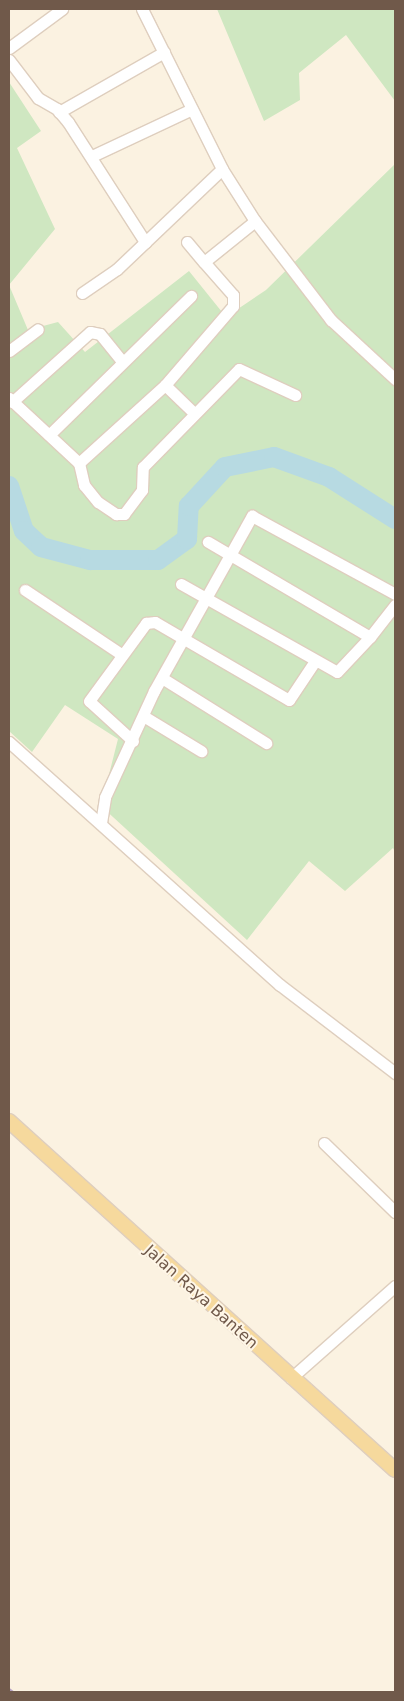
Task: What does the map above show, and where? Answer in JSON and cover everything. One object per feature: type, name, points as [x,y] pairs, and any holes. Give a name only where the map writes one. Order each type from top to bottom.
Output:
[{"type":"main road","name":"Jalan Raya Banten","points":[[9,1121],[291,1378],[395,1470]]},
{"type":"street","points":[[9,48],[62,9]]},
{"type":"street","points":[[142,9],[222,169],[255,221],[332,320],[395,379]]},
{"type":"street","points":[[59,112],[164,52]]},
{"type":"street","points":[[9,60],[38,98],[59,112],[92,156],[145,242]]},
{"type":"street","points":[[92,156],[192,109]]},
{"type":"street","points":[[82,293],[117,270],[222,169]]},
{"type":"street","points":[[204,262],[255,221]]},
{"type":"street","points":[[187,242],[235,302],[166,384],[79,463],[78,470],[92,497],[116,514],[124,514],[142,490],[143,467],[193,412],[239,369],[295,395]]},
{"type":"street","points":[[49,435],[191,296]]},
{"type":"street","points":[[9,351],[38,329]]},
{"type":"street","points":[[79,463],[10,400],[90,332],[100,334],[124,362]]},
{"type":"street","points":[[166,384],[193,412]]},
{"type":"street","points":[[100,823],[105,797],[145,718],[162,678],[186,640],[254,516],[395,594]]},
{"type":"street","points":[[208,542],[370,637]]},
{"type":"street","points":[[181,584],[315,661],[340,671],[395,605]]},
{"type":"street","points":[[24,590],[121,654]]},
{"type":"street","points":[[133,741],[89,701],[121,654],[150,621],[289,700],[315,661]]},
{"type":"street","points":[[162,678],[266,743]]},
{"type":"street","points":[[145,718],[201,751]]},
{"type":"street","points":[[9,742],[310,1011],[395,1073]]},
{"type":"street","points":[[324,1143],[395,1212]]},
{"type":"street","points":[[291,1378],[395,1286]]},
{"type":"green space","points":[[217,9],[395,9],[395,101],[346,35],[299,73],[300,100],[264,121]]},
{"type":"green space","points":[[9,82],[41,131],[17,148],[55,229],[9,285]]},
{"type":"green space","points":[[395,164],[395,367],[389,375],[395,379],[395,852],[393,848],[345,891],[309,861],[247,940],[101,806],[118,739],[65,705],[32,752],[9,731],[9,285],[28,330],[58,322],[85,352],[189,271],[226,317],[266,290]]},
{"type":"waterway","points":[[9,486],[24,531],[41,547],[90,560],[158,560],[187,539],[189,506],[225,467],[274,457],[329,477],[395,519]]},
{"type":"railway","points":[[9,1689],[13,1692]]}]
